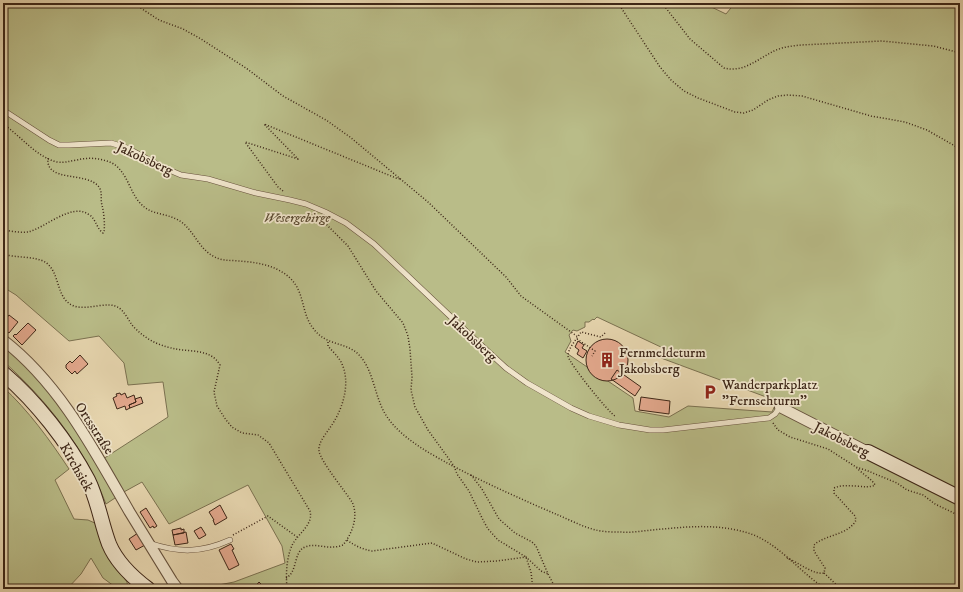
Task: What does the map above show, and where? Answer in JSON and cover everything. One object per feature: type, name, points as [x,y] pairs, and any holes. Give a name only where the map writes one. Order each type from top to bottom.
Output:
[{"type":"main road","name":"Kirchsiek","points":[[3,373],[25,394],[44,416],[71,452],[88,482],[109,544],[127,571],[148,589]]},
{"type":"main road","name":"Jakobsberg","points":[[868,452],[960,498]]},
{"type":"street","name":"Ortsstraße","points":[[3,340],[18,352],[37,372],[76,421],[148,542],[178,589]]},
{"type":"street","name":"Jakobsberg","points":[[780,407],[868,452]]},
{"type":"lane","name":"Jakobsberg","points":[[3,110],[49,140],[59,144],[69,145],[110,142],[127,148],[162,167],[182,175],[208,179],[256,193],[306,204],[325,212],[352,227],[374,244],[506,368],[527,383],[577,411],[589,416],[619,425],[650,430],[663,430],[769,418],[775,414],[780,407]]},
{"type":"lane","points":[[148,542],[170,549],[185,551],[202,550],[218,546],[230,540]]},
{"type":"path","points":[[133,3],[159,20],[183,29],[201,39],[246,68],[283,96],[326,120],[350,137],[428,202],[506,277],[520,296],[595,351],[592,356]]},
{"type":"path","points":[[618,3],[660,67],[671,80],[684,91],[698,98],[735,112],[744,113],[753,110],[768,100],[778,96],[802,96],[870,116],[905,122],[927,130],[960,149]]},
{"type":"path","points":[[662,3],[690,39],[724,68],[730,70],[743,68],[774,51],[788,46],[801,45],[882,41],[933,46],[960,53]]},
{"type":"path","points":[[3,124],[48,158],[59,162],[91,158],[112,163],[121,170],[137,200],[142,205],[148,210],[174,217],[181,221],[203,249],[211,256],[220,260],[262,264],[282,272],[292,279],[302,296],[312,328],[328,341],[344,345],[354,350],[362,357],[368,369],[381,406],[395,428],[416,443],[454,466],[545,509],[596,530],[624,533],[710,526],[724,527],[748,533],[765,540],[826,589]]},
{"type":"path","points":[[290,200],[246,142],[298,159],[264,124],[401,179]]},
{"type":"path","points":[[3,230],[27,232],[70,212],[82,211],[91,216],[95,220],[100,231],[103,233],[104,232],[103,210],[100,200],[101,191],[98,186],[83,178],[60,175],[49,168],[47,164],[48,158]]},
{"type":"path","points":[[308,212],[325,223],[348,246],[376,291],[403,323],[408,336],[410,349],[412,377],[411,390],[415,407],[428,430],[454,466],[457,474],[469,491],[488,529],[498,540],[526,557],[541,571],[548,574]]},
{"type":"path","points":[[3,254],[45,262],[52,269],[64,299],[72,305],[79,308],[114,305],[120,309],[133,326],[151,340],[177,349],[207,354],[215,358],[220,365],[214,392],[217,406],[232,427],[242,433],[258,435],[269,443],[282,467],[310,511],[311,518],[307,526],[297,537],[290,550],[286,578],[287,589]]},
{"type":"path","points":[[605,333],[601,337],[581,332],[569,351],[569,361],[602,404],[611,414],[617,417]]},
{"type":"path","points":[[286,578],[291,574],[299,552],[302,549],[311,545],[334,547],[343,545],[347,540],[354,518],[354,507],[341,484],[320,455],[319,449],[323,438],[335,421],[346,390],[344,371],[341,362],[328,346],[328,341]]},
{"type":"path","points":[[769,418],[778,430],[784,434],[828,449],[873,481],[875,485],[868,487],[841,485],[834,488],[834,493],[856,520],[853,525],[838,534],[814,545],[814,551],[825,568],[824,574]]},
{"type":"path","points":[[856,468],[868,471],[896,483],[907,490],[923,495],[935,504],[960,516]]},
{"type":"path","points":[[469,473],[482,489],[499,519],[516,533],[536,546],[556,589]]},
{"type":"path","points":[[230,540],[234,534],[268,516],[297,537]]},
{"type":"path","points":[[347,540],[354,545],[372,551],[432,543],[466,560],[477,562],[526,557]]},
{"type":"path","points":[[526,557],[531,572],[533,589]]},
{"type":"path","points":[[786,557],[798,562],[816,573],[824,574],[841,589]]},
{"type":"green space","name":"Wesergebirge","points":[[3,3],[703,3],[726,14],[735,3],[960,3],[960,589],[198,589],[234,582],[285,563],[282,546],[248,485],[169,524],[142,482],[122,493],[103,459],[168,417],[163,382],[128,385],[124,363],[99,336],[69,341],[16,295],[3,287]],"holes":[[[597,317],[663,348],[661,358],[777,401],[772,412],[688,406],[669,417],[635,411],[633,398],[565,352],[571,341],[569,335],[573,330],[577,331],[585,327],[585,322],[594,320]]]},
{"type":"green space","points":[[3,344],[46,385],[77,427],[118,496],[106,504],[87,464],[63,426],[35,392],[3,361]]},
{"type":"green space","points":[[3,387],[21,405],[38,426],[69,469],[55,480],[74,519],[88,520],[97,524],[111,559],[127,582],[128,589],[118,589],[103,578],[91,558],[81,574],[67,589],[3,589]]},
{"type":"building","points":[[9,315],[18,322],[9,333],[3,329],[3,319],[5,320]]},
{"type":"building","points":[[28,323],[36,330],[22,345],[13,336],[15,334],[16,335]]},
{"type":"building","name":"Fernmeldeturm Jakobsberg","points":[[603,339],[611,339],[619,342],[625,348],[628,360],[625,372],[619,378],[611,381],[603,381],[595,378],[589,372],[586,364],[586,356],[589,348],[595,342]]},
{"type":"building","points":[[578,341],[584,345],[582,348],[587,351],[583,358],[577,354],[579,350],[575,347]]},
{"type":"building","points":[[80,355],[88,364],[77,374],[75,371],[72,374],[66,368],[66,365],[70,361],[72,363]]},
{"type":"building","points":[[617,370],[641,387],[635,396],[611,379]]},
{"type":"building","points":[[120,393],[121,395],[125,393],[127,398],[134,395],[136,402],[129,405],[130,408],[126,410],[125,406],[117,409],[113,398],[117,396],[116,394]]},
{"type":"building","points":[[141,397],[143,403],[130,408],[129,405],[136,402],[135,399]]},
{"type":"building","points":[[641,397],[670,401],[669,414],[639,410]]},
{"type":"building","points":[[220,505],[227,518],[215,525],[209,512]]},
{"type":"building","points":[[146,508],[157,526],[154,528],[153,526],[150,528],[140,512]]},
{"type":"building","points":[[201,527],[206,535],[199,539],[194,531]]},
{"type":"building","points":[[181,528],[181,530],[184,529],[184,533],[173,535],[172,530]]},
{"type":"building","points":[[186,532],[188,543],[175,545],[173,535]]},
{"type":"building","points":[[138,533],[145,545],[136,550],[129,539]]},
{"type":"building","points":[[231,544],[234,549],[232,550],[239,565],[229,570],[219,550]]},
{"type":"building","points":[[259,582],[266,589],[253,589]]},
{"type":"place","name":"Fernmeldeturm Jakobsberg","points":[[607,360]]},
{"type":"place","name":"Wanderparkplatz \"Fernsehturm\"","points":[[710,392]]}]
